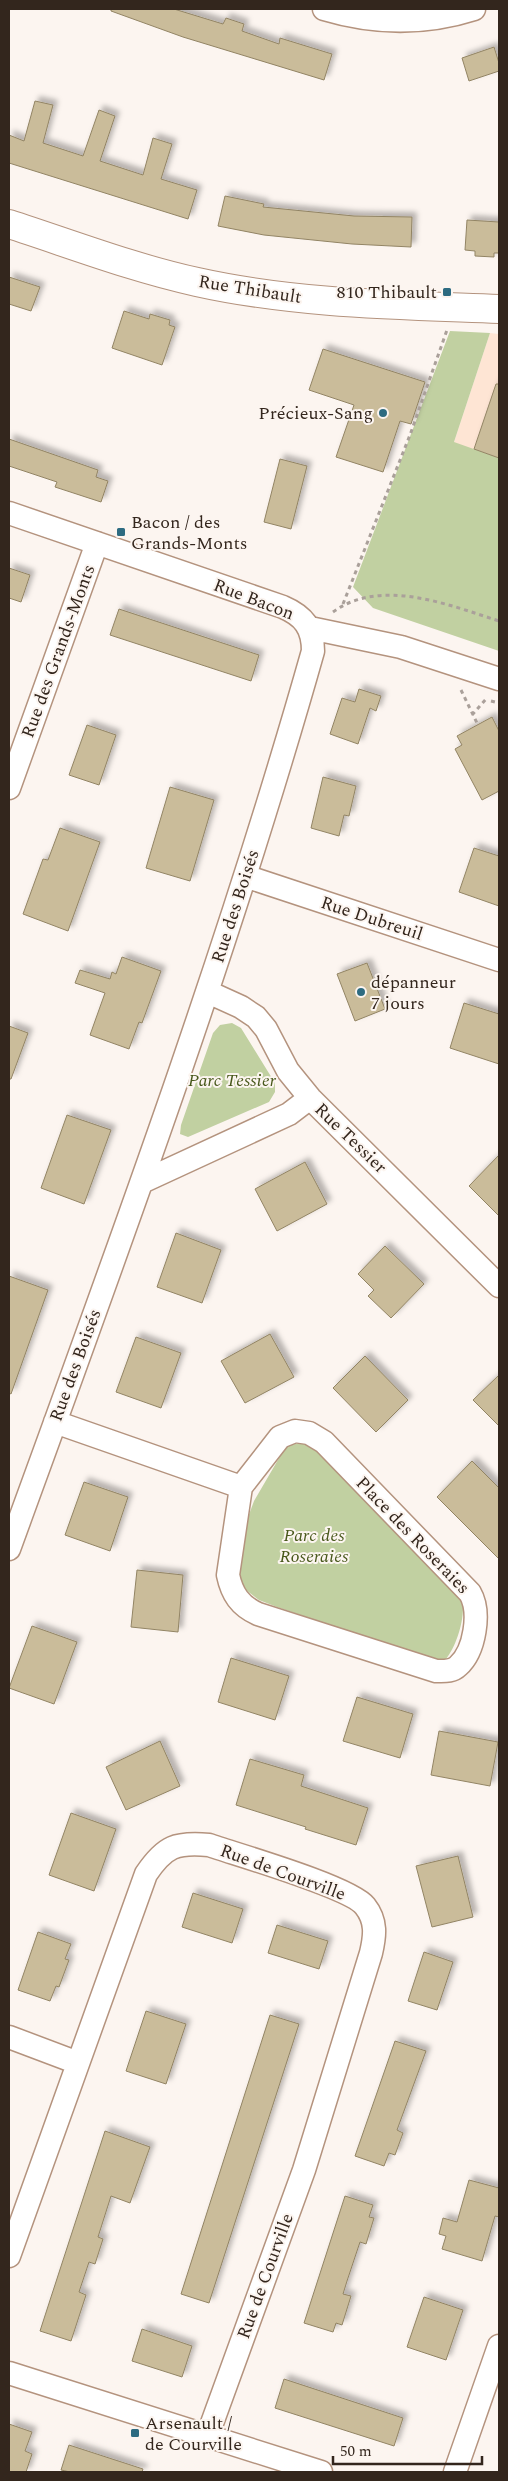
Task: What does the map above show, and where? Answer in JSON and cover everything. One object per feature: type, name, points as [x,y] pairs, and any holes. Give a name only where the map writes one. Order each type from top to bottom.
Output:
[{"type":"street","points":[[324,9],[370,20],[398,21],[427,20],[474,9]]},
{"type":"street","name":"Rue Thibault","points":[[9,224],[146,268],[199,282],[292,297],[454,308],[499,309]]},
{"type":"street","name":"Rue Bacon","points":[[9,513],[283,607],[296,613],[310,628],[401,647],[499,679]]},
{"type":"street","name":"Rue des Grands-Monts","points":[[9,788],[97,543]]},
{"type":"street","name":"Rue des Boisés","points":[[9,1549],[142,1182],[208,992],[313,651],[313,639],[310,628]]},
{"type":"street","name":"Rue Dubreuil","points":[[245,876],[499,960]]},
{"type":"street","name":"Rue Tessier","points":[[208,992],[241,1007],[256,1018],[266,1029],[288,1071],[310,1098],[499,1286]]},
{"type":"street","points":[[142,1182],[289,1114],[310,1098]]},
{"type":"street","points":[[55,1422],[241,1487]]},
{"type":"street","name":"Place des Roseraies","points":[[295,1431],[305,1432],[324,1442],[470,1593],[476,1607],[476,1615],[466,1657],[453,1669],[436,1671],[248,1609],[231,1590],[228,1576],[241,1487],[280,1437],[295,1431]]},
{"type":"street","name":"Rue de Courville","points":[[9,2256],[146,1874],[158,1857],[172,1847],[187,1843],[209,1845],[344,1892],[364,1904],[372,1917],[376,1932],[371,1953],[304,2170],[207,2436]]},
{"type":"street","points":[[9,2037],[78,2063]]},
{"type":"street","points":[[455,2472],[499,2346]]},
{"type":"street","points":[[9,2373],[321,2472]]},
{"type":"path","points":[[343,604],[410,435],[454,308]]},
{"type":"path","points":[[310,628],[343,604],[387,594],[441,603],[499,621]]},
{"type":"path","points":[[461,690],[478,725]]},
{"type":"path","points":[[472,715],[486,699]]},
{"type":"shaded area","points":[[490,333],[499,334],[499,538],[430,515]]},
{"type":"green space","points":[[450,331],[490,333],[454,442],[499,458],[499,651],[373,608],[353,587]]},
{"type":"green space","name":"Parc Tessier","points":[[232,1023],[241,1028],[275,1083],[275,1092],[269,1102],[188,1137],[180,1134],[181,1125],[213,1033],[220,1025]]},
{"type":"green space","name":"Parc des Roseraies","points":[[303,1443],[315,1449],[462,1600],[463,1614],[460,1630],[454,1646],[446,1659],[436,1661],[277,1607],[259,1600],[246,1590],[239,1576],[247,1520],[254,1501],[282,1453],[289,1445]]},
{"type":"building","points":[[111,9],[174,9],[223,24],[226,18],[244,24],[242,31],[279,44],[280,38],[332,54],[324,80],[183,37],[111,11]]},
{"type":"building","points":[[494,47],[499,63],[499,71],[469,81],[462,58]]},
{"type":"building","points":[[35,101],[53,105],[43,143],[83,156],[99,110],[115,116],[100,161],[143,175],[153,138],[172,144],[161,179],[197,190],[188,219],[9,163],[9,135],[24,141]]},
{"type":"building","points":[[225,196],[264,204],[263,207],[354,216],[412,217],[411,247],[352,244],[264,235],[218,226]]},
{"type":"building","points":[[467,220],[499,222],[499,253],[494,253],[494,257],[475,256],[475,251],[465,250]]},
{"type":"building","points":[[9,277],[40,287],[31,311],[9,304]]},
{"type":"building","points":[[124,311],[149,319],[150,314],[170,320],[169,325],[175,327],[162,365],[112,348]]},
{"type":"building","name":"Précieux-Sang","points":[[323,349],[425,382],[411,424],[400,421],[383,472],[336,457],[354,405],[309,390]]},
{"type":"building","points":[[496,384],[499,384],[499,458],[474,449]]},
{"type":"building","points":[[9,439],[98,470],[96,477],[108,481],[101,502],[55,487],[57,482],[9,466]]},
{"type":"building","points":[[280,459],[307,466],[291,529],[264,522]]},
{"type":"building","points":[[9,568],[30,575],[21,602],[9,598]]},
{"type":"building","points":[[119,609],[259,655],[251,681],[110,635]]},
{"type":"building","points":[[359,689],[381,696],[376,711],[370,708],[358,744],[330,734],[342,698],[355,702]]},
{"type":"building","points":[[492,717],[499,731],[499,791],[482,800],[455,749],[462,745],[457,736]]},
{"type":"building","points":[[87,725],[116,735],[99,785],[69,775]]},
{"type":"building","points":[[323,777],[356,786],[349,816],[344,815],[339,836],[311,828]]},
{"type":"building","points":[[170,787],[214,800],[190,881],[146,868]]},
{"type":"building","points":[[60,828],[100,842],[68,931],[23,914],[43,859],[48,860]]},
{"type":"building","points":[[474,848],[499,856],[499,906],[459,892]]},
{"type":"building","points":[[122,957],[161,971],[142,1023],[139,1022],[129,1049],[90,1035],[105,993],[75,983],[80,970],[110,979],[112,972],[116,974]]},
{"type":"building","name":"dépanneur 7 jours","points":[[367,963],[385,1009],[355,1021],[337,974]]},
{"type":"building","points":[[464,1003],[499,1014],[499,1064],[450,1048]]},
{"type":"building","points":[[9,1026],[28,1033],[11,1079],[9,1079]]},
{"type":"building","points":[[67,1115],[111,1130],[84,1204],[41,1188]]},
{"type":"building","points":[[499,1155],[499,1216],[469,1186]]},
{"type":"building","points":[[305,1162],[327,1204],[277,1231],[255,1189]]},
{"type":"building","points":[[176,1233],[221,1250],[202,1303],[157,1287]]},
{"type":"building","points":[[385,1246],[424,1284],[391,1318],[368,1296],[374,1290],[358,1274]]},
{"type":"building","points":[[9,1276],[48,1290],[11,1394],[9,1393]]},
{"type":"building","points":[[270,1334],[294,1377],[245,1403],[221,1361]]},
{"type":"building","points":[[136,1337],[181,1353],[161,1408],[116,1392]]},
{"type":"building","points":[[365,1356],[408,1400],[376,1432],[333,1388]]},
{"type":"building","points":[[499,1375],[499,1426],[473,1400]]},
{"type":"building","points":[[472,1461],[499,1488],[499,1559],[437,1497]]},
{"type":"building","points":[[84,1482],[128,1497],[110,1551],[65,1535]]},
{"type":"building","points":[[137,1570],[183,1575],[178,1632],[131,1627]]},
{"type":"building","points":[[32,1626],[77,1642],[54,1704],[9,1688]]},
{"type":"building","points":[[231,1658],[289,1676],[275,1720],[218,1702]]},
{"type":"building","points":[[357,1697],[413,1714],[400,1758],[343,1741]]},
{"type":"building","points":[[439,1731],[498,1742],[490,1786],[431,1775]]},
{"type":"building","points":[[160,1741],[180,1786],[126,1810],[106,1767]]},
{"type":"building","points":[[250,1759],[304,1775],[301,1786],[368,1808],[356,1845],[236,1805]]},
{"type":"building","points":[[71,1813],[116,1829],[94,1891],[49,1875]]},
{"type":"building","points":[[458,1856],[473,1917],[432,1927],[416,1866]]},
{"type":"building","points":[[193,1893],[243,1909],[232,1943],[182,1927]]},
{"type":"building","points":[[277,1925],[328,1941],[319,1969],[268,1953]]},
{"type":"building","points":[[38,1932],[71,1944],[65,1959],[69,1960],[59,1987],[56,1986],[50,2001],[18,1990]]},
{"type":"building","points":[[424,1952],[453,1962],[437,2010],[408,2001]]},
{"type":"building","points":[[146,2011],[186,2024],[166,2084],[126,2071]]},
{"type":"building","points":[[270,2015],[299,2024],[209,2303],[181,2294]]},
{"type":"building","points":[[395,2041],[426,2051],[397,2130],[403,2133],[395,2155],[389,2153],[384,2166],[355,2156]]},
{"type":"building","points":[[105,2131],[150,2147],[130,2203],[111,2196],[98,2237],[103,2239],[95,2264],[89,2262],[79,2292],[86,2295],[71,2341],[40,2331]]},
{"type":"building","points":[[469,2180],[499,2188],[499,2217],[495,2216],[482,2261],[442,2249],[446,2236],[439,2234],[443,2218],[457,2222]]},
{"type":"building","points":[[345,2196],[373,2205],[369,2217],[374,2218],[366,2244],[360,2242],[343,2294],[351,2296],[342,2325],[336,2323],[333,2332],[304,2323]]},
{"type":"building","points":[[424,2297],[463,2310],[446,2360],[407,2347]]},
{"type":"building","points":[[142,2329],[192,2346],[182,2377],[132,2361]]},
{"type":"building","points":[[284,2379],[403,2418],[394,2446],[275,2408]]},
{"type":"building","points":[[9,2424],[32,2432],[25,2451],[32,2454],[26,2472],[9,2472]]},
{"type":"building","points":[[69,2445],[143,2469],[142,2472],[70,2472],[61,2470]]},
{"type":"place","name":"810 Thibault","points":[[447,292]]},
{"type":"place","name":"Précieux-Sang","points":[[383,413]]},
{"type":"place","name":"Bacon / des Grands-Monts","points":[[121,532]]},
{"type":"place","name":"dépanneur 7 jours","points":[[361,992]]},
{"type":"place","name":"Arsenault / de Courville","points":[[135,2433]]}]
